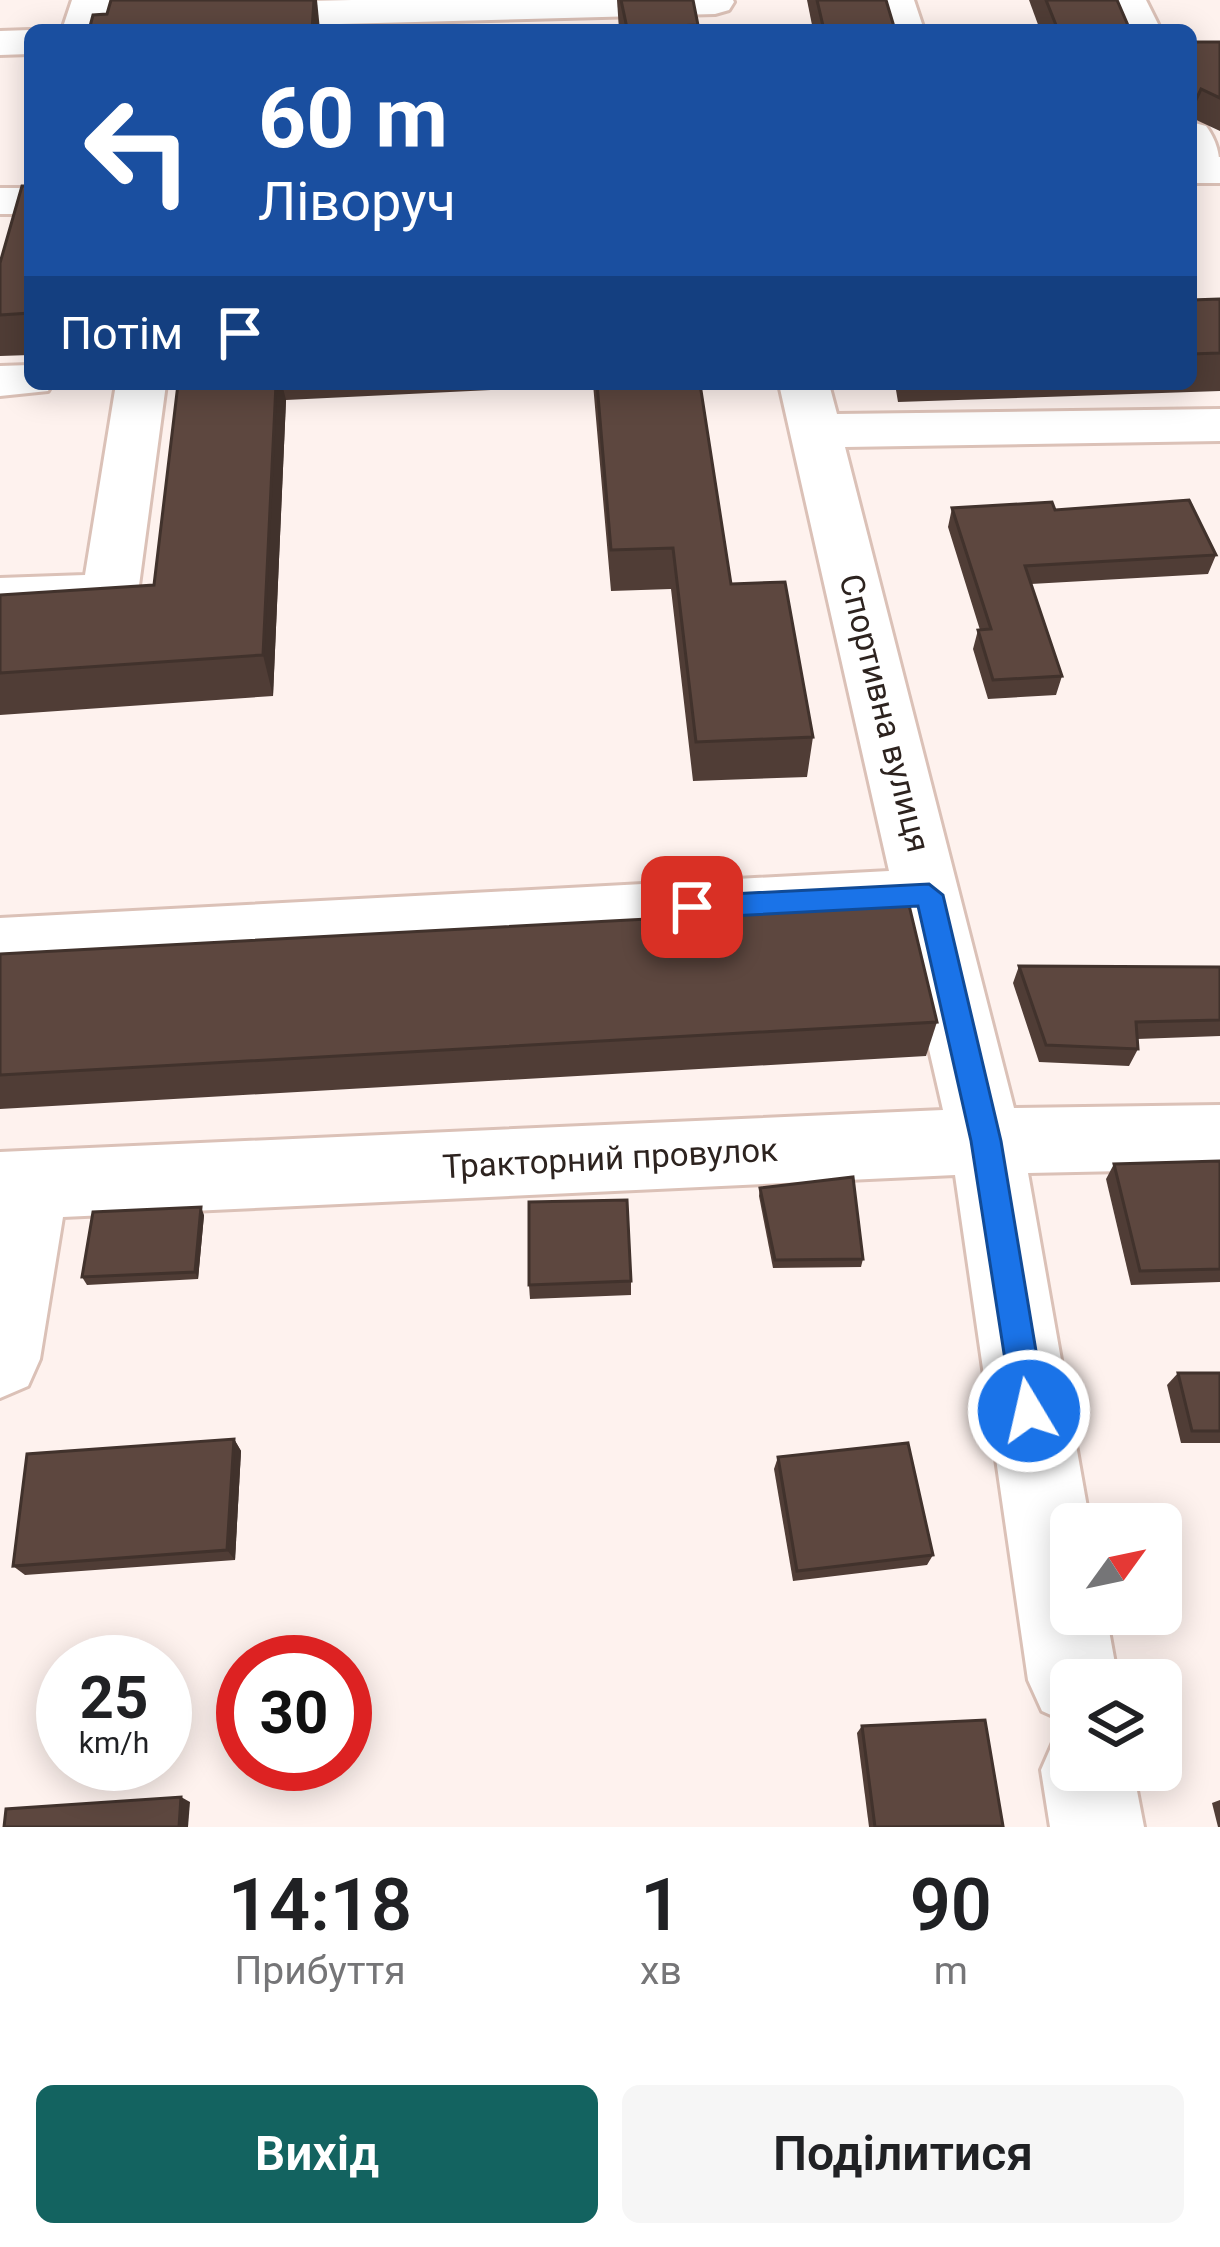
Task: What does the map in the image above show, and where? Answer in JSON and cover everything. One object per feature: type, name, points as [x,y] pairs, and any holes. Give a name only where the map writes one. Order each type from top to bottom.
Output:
[{"type":"street","points":[[209,15],[717,11]]},
{"type":"street","points":[[0,598],[110,593],[140,390]]},
{"type":"street","points":[[810,408],[1220,425]]},
{"type":"street","name":"Спортивна вулиця","points":[[810,408],[986,1141],[1070,1659]]},
{"type":"street","points":[[0,945],[929,895]]},
{"type":"street","name":"Тракторний провулок","points":[[16,1185],[986,1141],[1220,1137]]},
{"type":"street","points":[[0,1359],[16,1185]]},
{"type":"street","points":[[1091,1791],[1096,1827]]},
{"type":"building","points":[[111,0],[314,0],[312,24],[91,24],[93,15],[107,14]]},
{"type":"building","points":[[621,0],[693,0],[698,24],[626,24]]},
{"type":"building","points":[[817,0],[886,0],[893,24],[823,24]]},
{"type":"building","points":[[1046,0],[1117,0],[1127,24],[1056,24]]},
{"type":"building","points":[[1197,42],[1220,42],[1220,98],[1201,89],[1197,98]]},
{"type":"building","points":[[24,186],[24,313],[0,315],[0,263]]},
{"type":"building","points":[[1220,299],[1220,353],[1197,354],[1197,300]]},
{"type":"building","points":[[177,390],[276,390],[263,655],[0,673],[0,595],[154,585]]},
{"type":"building","points":[[598,390],[701,390],[731,584],[785,582],[813,737],[696,742],[673,548],[611,550]]},
{"type":"building","points":[[1189,500],[1216,555],[1025,566],[1062,676],[993,680],[978,630],[991,629],[952,508],[1052,502],[1055,510]]},
{"type":"building","points":[[909,905],[937,1022],[0,1075],[0,954]]},
{"type":"building","points":[[1019,966],[1220,967],[1220,1020],[1136,1022],[1138,1049],[1046,1045]]},
{"type":"building","points":[[1220,1161],[1220,1269],[1140,1271],[1114,1164]]},
{"type":"building","points":[[853,1177],[863,1259],[775,1260],[760,1188]]},
{"type":"building","points":[[627,1200],[631,1281],[529,1285],[529,1202]]},
{"type":"building","points":[[201,1207],[195,1272],[82,1277],[93,1212]]},
{"type":"building","points":[[1178,1373],[1220,1373],[1220,1431],[1192,1431]]},
{"type":"building","points":[[234,1439],[227,1550],[13,1566],[27,1454]]},
{"type":"building","points":[[908,1443],[933,1555],[797,1571],[778,1457]]},
{"type":"building","points":[[985,1720],[1003,1826],[875,1827],[862,1726]]},
{"type":"building","points":[[181,1797],[179,1827],[4,1827],[6,1809]]},
{"type":"route","points":[[692,907],[929,895],[986,1141],[1029,1411]]}]
